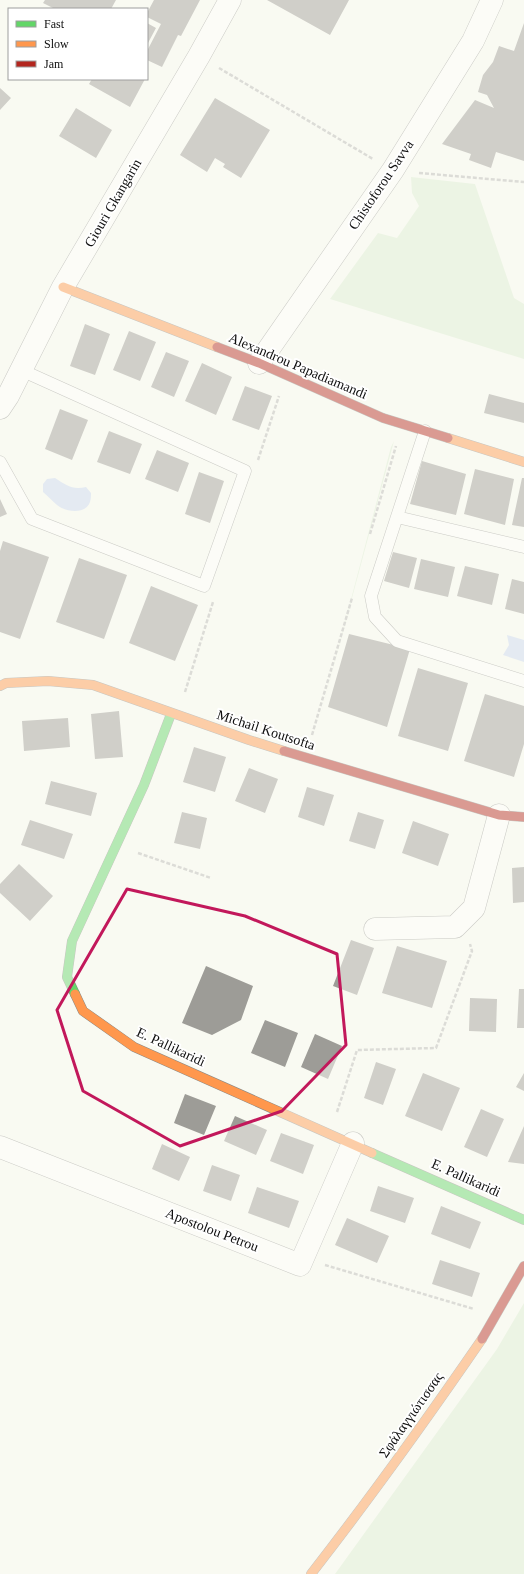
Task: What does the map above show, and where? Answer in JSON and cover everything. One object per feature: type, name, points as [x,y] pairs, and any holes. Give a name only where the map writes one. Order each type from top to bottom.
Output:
[{"type":"street","name":"Giouri Gkangarin","points":[[0,408],[63,287],[199,56],[230,0]]},
{"type":"street","name":"Chistoforou Savva","points":[[259,363],[393,170],[473,41],[492,0]]},
{"type":"street","name":"Alexandrou Papadiamandi","points":[[63,287],[259,363],[383,418],[524,462]]},
{"type":"street","name":"Michail Koutsofta","points":[[0,686],[6,683],[48,681],[93,685],[171,714],[249,740],[499,815],[524,817]]},
{"type":"street","name":"E. Pallikaridi","points":[[171,714],[144,785],[72,941],[67,977],[83,1011],[134,1047],[524,1220]]},
{"type":"street","points":[[375,929],[455,927],[474,908],[499,815]]},
{"type":"street","points":[[303,1258],[353,1143]]},
{"type":"street","name":"Apostolou Petrou","points":[[0,1147],[300,1265],[303,1258]]},
{"type":"street","name":"Σφάλαγγιώτισσας","points":[[311,1574],[363,1507],[440,1400],[485,1334],[524,1266]]},
{"type":"lane","points":[[0,462],[32,519],[204,586],[245,472],[21,370]]},
{"type":"lane","points":[[425,431],[371,596],[375,617],[397,641],[524,681]]},
{"type":"lane","points":[[397,517],[524,547]]},
{"type":"path","points":[[199,56],[393,170],[524,182]]},
{"type":"path","points":[[116,846],[211,878]]},
{"type":"path","points":[[330,1133],[357,1050],[436,1048],[472,951],[461,921]]},
{"type":"path","points":[[303,1258],[496,1315]]},
{"type":"highlighted area","points":[[127,889],[245,916],[337,954],[346,1045],[282,1111],[180,1146],[83,1091],[57,1010]]},
{"type":"green space","points":[[411,177],[475,184],[514,298],[524,304],[524,359],[330,299],[378,233],[397,238],[419,206],[412,193]]},
{"type":"green space","points":[[394,441],[318,725],[391,447]]},
{"type":"green space","points":[[524,1303],[524,1574],[335,1574],[497,1349]]},
{"type":"water","points":[[55,478],[66,485],[77,488],[86,487],[91,493],[88,506],[80,511],[70,511],[55,503],[43,492],[43,484],[47,479]]},
{"type":"water","points":[[507,635],[524,640],[524,662],[503,655],[509,645]]},
{"type":"building","points":[[45,0],[116,0],[112,8],[53,8],[43,3]]},
{"type":"building","points":[[154,0],[200,0],[181,36],[178,35],[162,67],[148,60],[148,49],[161,24],[148,18],[148,11]]},
{"type":"building","points":[[267,0],[349,0],[330,35]]},
{"type":"building","points":[[524,23],[524,161],[496,152],[491,168],[469,160],[471,154],[442,144],[475,100],[494,108],[487,95],[478,92],[483,75],[493,62],[499,46],[514,51]]},
{"type":"building","points":[[148,24],[156,28],[148,43]]},
{"type":"building","points":[[91,80],[144,80],[130,107],[89,84]]},
{"type":"building","points":[[0,88],[11,98],[0,110]]},
{"type":"building","points":[[215,98],[270,130],[241,178],[223,167],[225,164],[215,158],[207,172],[180,155]]},
{"type":"building","points":[[76,108],[112,130],[96,158],[59,136]]},
{"type":"building","points":[[85,324],[110,334],[95,375],[70,366]]},
{"type":"building","points":[[129,331],[156,342],[140,381],[113,370]]},
{"type":"building","points":[[166,352],[189,361],[174,397],[151,387]]},
{"type":"building","points":[[202,363],[232,377],[216,415],[185,401]]},
{"type":"building","points":[[245,386],[272,396],[259,430],[232,420]]},
{"type":"building","points":[[489,394],[524,403],[524,423],[484,413]]},
{"type":"building","points":[[60,409],[88,420],[72,460],[45,449]]},
{"type":"building","points":[[109,431],[142,444],[130,474],[97,462]]},
{"type":"building","points":[[157,450],[189,463],[178,492],[145,479]]},
{"type":"building","points":[[422,461],[466,474],[456,515],[410,504]]},
{"type":"building","points":[[475,469],[514,479],[505,525],[464,514]]},
{"type":"building","points":[[199,472],[224,481],[210,523],[185,514]]},
{"type":"building","points":[[522,478],[524,478],[524,527],[512,525]]},
{"type":"building","points":[[0,499],[7,514],[0,517]]},
{"type":"building","points":[[3,541],[49,557],[20,639],[0,632],[0,551]]},
{"type":"building","points":[[393,552],[417,558],[409,588],[384,581]]},
{"type":"building","points":[[79,558],[127,575],[104,639],[56,622]]},
{"type":"building","points":[[421,559],[455,567],[448,597],[414,589]]},
{"type":"building","points":[[465,566],[499,574],[492,605],[457,596]]},
{"type":"building","points":[[512,579],[524,582],[524,614],[505,609]]},
{"type":"building","points":[[151,586],[198,605],[175,661],[129,643]]},
{"type":"building","points":[[349,634],[410,649],[387,727],[328,707]]},
{"type":"building","points":[[418,668],[468,683],[448,751],[398,736]]},
{"type":"building","points":[[485,694],[524,706],[524,744],[514,777],[464,761]]},
{"type":"building","points":[[119,711],[123,757],[95,759],[91,714]]},
{"type":"building","points":[[68,718],[70,747],[24,751],[22,721]]},
{"type":"building","points":[[194,747],[226,757],[215,792],[183,782]]},
{"type":"building","points":[[249,768],[278,779],[265,813],[235,801]]},
{"type":"building","points":[[51,781],[97,793],[91,816],[45,804]]},
{"type":"building","points":[[307,787],[334,795],[324,826],[298,817]]},
{"type":"building","points":[[182,812],[207,818],[200,849],[174,843]]},
{"type":"building","points":[[358,812],[384,820],[375,849],[349,841]]},
{"type":"building","points":[[30,820],[73,834],[64,859],[21,845]]},
{"type":"building","points":[[413,821],[449,834],[438,866],[402,853]]},
{"type":"building","points":[[19,864],[53,896],[30,921],[0,893],[0,884]]},
{"type":"building","points":[[524,867],[524,902],[513,903],[512,868]]},
{"type":"building","points":[[351,940],[374,948],[357,995],[333,986]]},
{"type":"building","points":[[397,946],[447,961],[432,1008],[382,993]]},
{"type":"building","points":[[206,966],[253,986],[241,1020],[212,1035],[182,1023]]},
{"type":"building","points":[[519,989],[524,989],[524,1028],[517,1028]]},
{"type":"building","points":[[470,998],[497,999],[496,1032],[469,1031]]},
{"type":"building","points":[[265,1020],[298,1033],[285,1067],[251,1053]]},
{"type":"building","points":[[315,1034],[342,1046],[328,1079],[301,1067]]},
{"type":"building","points":[[376,1062],[396,1069],[383,1105],[364,1098]]},
{"type":"building","points":[[423,1073],[460,1088],[442,1131],[405,1116]]},
{"type":"building","points":[[524,1073],[524,1091],[516,1087]]},
{"type":"building","points":[[185,1094],[216,1106],[204,1135],[174,1123]]},
{"type":"building","points":[[481,1109],[504,1119],[487,1157],[464,1147]]},
{"type":"building","points":[[235,1116],[267,1130],[256,1155],[224,1141]]},
{"type":"building","points":[[524,1126],[524,1164],[508,1162]]},
{"type":"building","points":[[281,1133],[314,1145],[303,1174],[270,1161]]},
{"type":"building","points":[[162,1144],[190,1157],[179,1181],[152,1169]]},
{"type":"building","points":[[212,1165],[240,1175],[231,1201],[203,1191]]},
{"type":"building","points":[[378,1186],[414,1198],[405,1223],[370,1211]]},
{"type":"building","points":[[257,1187],[299,1201],[289,1228],[248,1213]]},
{"type":"building","points":[[441,1206],[481,1222],[470,1249],[431,1234]]},
{"type":"building","points":[[347,1218],[389,1236],[377,1263],[335,1245]]},
{"type":"building","points":[[440,1260],[480,1273],[472,1297],[432,1284]]},
{"type":"traffic: fast","points":[[75,994],[67,977],[72,941],[144,785],[171,714]]},
{"type":"traffic: fast","points":[[372,1153],[524,1220]]},
{"type":"traffic: slow","points":[[63,287],[217,347]]},
{"type":"traffic: slow","points":[[448,438],[524,462]]},
{"type":"traffic: slow","points":[[0,686],[6,683],[48,681],[93,685],[284,751]]},
{"type":"traffic: slow","points":[[75,994],[83,1011],[134,1047],[372,1153]]},
{"type":"traffic: slow","points":[[311,1574],[441,1399],[482,1339]]},
{"type":"traffic: jam","points":[[217,347],[259,363],[383,418],[448,438]]},
{"type":"traffic: jam","points":[[284,751],[499,815],[524,817]]},
{"type":"traffic: jam","points":[[482,1339],[524,1266]]}]
